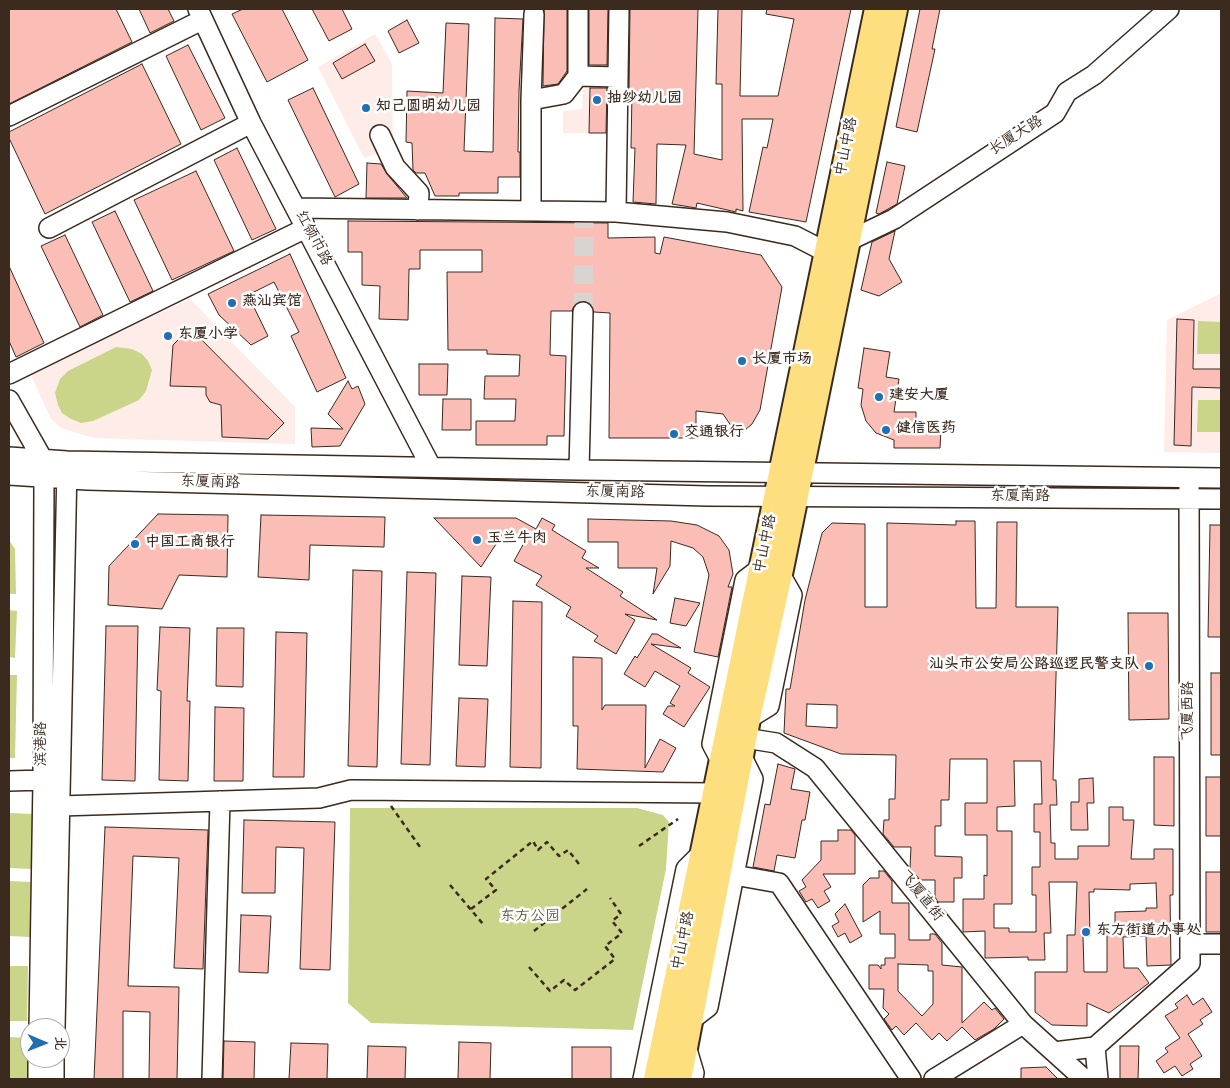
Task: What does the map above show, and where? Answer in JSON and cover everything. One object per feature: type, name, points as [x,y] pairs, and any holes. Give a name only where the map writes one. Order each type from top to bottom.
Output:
[{"type":"main road","name":"中山中路","points":[[678,1079],[691,1020],[771,571],[836,247],[877,9]]},
{"type":"main road","name":"中山中路","points":[[836,247],[895,9]]},
{"type":"main road","name":"中山中路","points":[[658,1070],[715,793],[739,744],[771,571]]},
{"type":"street","points":[[531,100],[564,94],[578,76],[578,9]]},
{"type":"street","points":[[616,212],[619,9]]},
{"type":"street","name":"长厦大路","points":[[836,247],[894,219],[1055,113],[1067,92],[1094,76],[1168,9]]},
{"type":"street","points":[[9,116],[200,14]]},
{"type":"street","name":"红领巾路","points":[[200,14],[251,123],[431,467]]},
{"type":"street","points":[[531,211],[531,100],[534,14]]},
{"type":"street","points":[[578,76],[618,76]]},
{"type":"street","points":[[49,228],[251,123]]},
{"type":"street","points":[[380,135],[395,166],[419,193],[418,210]]},
{"type":"street","points":[[296,208],[531,211],[585,216],[616,212],[727,222],[795,236],[836,247]]},
{"type":"street","points":[[9,374],[306,228]]},
{"type":"street","points":[[579,470],[582,312]]},
{"type":"street","points":[[9,400],[26,428],[44,469]]},
{"type":"street","points":[[26,428],[67,470]]},
{"type":"street","name":"东厦南路","points":[[9,457],[44,469]]},
{"type":"street","name":"东厦南路","points":[[67,470],[431,467],[1221,478]]},
{"type":"street","name":"东厦南路","points":[[9,475],[44,469],[386,489],[786,496],[1221,499]]},
{"type":"street","name":"滨港路","points":[[39,1018],[43,780],[44,469]]},
{"type":"street","name":"滨港路","points":[[55,1018],[67,470]]},
{"type":"street","name":"飞厦西路","points":[[1095,1047],[1190,963],[1189,478]]},
{"type":"street","points":[[691,1020],[708,1007],[753,779],[739,744]]},
{"type":"street","name":"飞厦直街","points":[[739,744],[776,744],[815,768],[1023,1024],[1084,1079]]},
{"type":"street","points":[[9,781],[43,780]]},
{"type":"street","points":[[60,806],[319,798],[351,790],[715,793]]},
{"type":"street","points":[[212,1079],[220,801]]},
{"type":"street","points":[[643,1079],[686,869],[703,852]]},
{"type":"street","points":[[734,875],[778,883],[911,1079]]},
{"type":"street","points":[[1191,944],[1221,944]]},
{"type":"street","points":[[934,1079],[1023,1024]]},
{"type":"street","points":[[652,1034],[658,1070]]},
{"type":"street","points":[[686,1046],[694,1073],[693,1079]]},
{"type":"street","points":[[1054,1052],[1095,1047],[1098,1079]]},
{"type":"path","points":[[379,790],[420,847]]},
{"type":"path","points":[[638,846],[678,819]]},
{"type":"path","points":[[471,909],[496,890],[486,879],[533,841],[538,850],[547,842],[559,856],[568,850],[579,864]]},
{"type":"path","points":[[450,885],[483,924]]},
{"type":"path","points":[[534,931],[587,889]]},
{"type":"path","points":[[529,967],[550,991],[564,980],[575,990],[615,959],[605,946],[622,933],[612,921],[620,914],[610,898]]},
{"type":"shaded area","name":"知己圆明幼儿园","points":[[375,34],[392,64],[393,149],[364,158],[318,67]]},
{"type":"shaded area","name":"抽纱幼儿园","points":[[590,83],[611,84],[610,133],[563,133],[563,111],[582,109],[583,90]]},
{"type":"shaded area","points":[[1221,293],[1221,453],[1164,452],[1167,320]]},
{"type":"shaded area","name":"东厦小学","points":[[190,299],[295,407],[295,444],[94,438],[61,428],[51,419],[30,373]]},
{"type":"green space","points":[[1198,321],[1221,322],[1221,354],[1197,354]]},
{"type":"green space","points":[[116,347],[132,349],[142,354],[152,370],[146,391],[139,400],[93,421],[81,423],[62,413],[55,393],[60,379],[68,371]]},
{"type":"green space","points":[[1198,400],[1221,400],[1221,432],[1197,432]]},
{"type":"green space","points":[[9,540],[15,549],[16,594],[9,594]]},
{"type":"green space","points":[[9,610],[17,611],[15,658],[9,657]]},
{"type":"green space","points":[[9,675],[17,675],[15,758],[9,758]]},
{"type":"green space","name":"东方公园","points":[[350,808],[637,808],[663,815],[669,822],[666,869],[633,1030],[371,1023],[348,1003]]},
{"type":"green space","points":[[9,813],[33,814],[32,869],[9,868]]},
{"type":"green space","points":[[9,881],[31,882],[30,937],[9,936]]},
{"type":"green space","points":[[9,966],[28,966],[27,1018],[20,1018],[20,1021],[9,1021]]},
{"type":"green space","points":[[9,1037],[20,1038],[20,1068],[28,1068],[28,1079],[9,1079]]},
{"type":"building","points":[[9,9],[116,9],[132,42],[9,104]]},
{"type":"building","points":[[139,9],[168,9],[174,21],[150,33]]},
{"type":"building","points":[[243,9],[282,9],[308,60],[267,82],[232,14]]},
{"type":"building","points":[[312,9],[342,9],[352,29],[329,41]]},
{"type":"building","points":[[544,9],[567,9],[567,71],[558,84],[543,86]]},
{"type":"building","points":[[589,9],[608,9],[607,65],[589,65]]},
{"type":"building","points":[[630,9],[698,9],[694,154],[722,160],[722,84],[716,84],[718,9],[742,9],[740,96],[778,96],[794,19],[766,14],[767,9],[851,9],[806,222],[749,212],[763,147],[767,148],[773,119],[742,119],[743,211],[736,209],[736,212],[697,203],[696,208],[672,204],[686,145],[657,144],[656,204],[633,202],[635,148],[631,148],[632,92],[629,91]]},
{"type":"building","points":[[920,9],[940,9],[932,49],[935,49],[917,132],[896,127]]},
{"type":"building","points":[[495,18],[523,19],[519,91],[518,152],[520,152],[520,177],[498,177],[498,193],[459,193],[459,196],[435,196],[425,173],[416,173],[413,170],[412,143],[406,142],[407,91],[443,93],[446,23],[469,24],[464,151],[493,152]]},
{"type":"building","points":[[407,20],[419,43],[399,53],[388,31]]},
{"type":"building","points":[[365,44],[375,61],[342,79],[333,63]]},
{"type":"building","points":[[188,45],[225,118],[201,130],[166,56]]},
{"type":"building","points":[[142,64],[181,144],[45,214],[9,138],[9,132]]},
{"type":"building","points":[[313,88],[359,184],[335,197],[288,100]]},
{"type":"building","points":[[590,88],[607,88],[606,133],[589,133]]},
{"type":"building","points":[[237,148],[276,229],[252,240],[214,160]]},
{"type":"building","points":[[887,162],[905,166],[897,204],[879,214],[876,213]]},
{"type":"building","points":[[367,163],[381,164],[407,198],[366,198]]},
{"type":"building","points":[[196,171],[234,251],[172,280],[134,200]]},
{"type":"building","points":[[115,211],[153,291],[130,302],[92,222]]},
{"type":"building","points":[[348,221],[608,223],[608,238],[655,237],[655,253],[660,254],[664,237],[761,255],[782,287],[760,410],[752,424],[738,436],[723,414],[696,411],[696,438],[609,438],[610,313],[594,312],[589,303],[583,301],[574,306],[572,311],[551,311],[550,355],[566,356],[564,436],[547,436],[547,445],[476,445],[476,421],[515,421],[516,399],[484,399],[485,376],[519,376],[520,355],[487,354],[487,350],[448,350],[447,272],[482,272],[482,250],[420,250],[420,269],[409,269],[408,320],[379,319],[380,286],[362,285],[362,252],[348,252]]},
{"type":"building","points":[[895,231],[889,259],[902,282],[879,296],[861,290],[872,242]]},
{"type":"building","points":[[65,235],[103,315],[80,327],[41,246]]},
{"type":"building","name":"燕汕宾馆","points":[[290,254],[346,378],[317,392],[291,336],[299,332],[274,282],[248,295],[268,336],[251,345],[219,315],[208,294]]},
{"type":"building","points":[[9,266],[44,343],[16,357],[9,341]]},
{"type":"building","points":[[1177,319],[1194,320],[1193,369],[1221,369],[1221,388],[1192,387],[1191,446],[1174,445]]},
{"type":"building","points":[[190,328],[284,423],[268,439],[222,437],[221,405],[210,402],[206,395],[206,387],[170,386],[173,345]]},
{"type":"building","name":"建安大厦","points":[[864,348],[890,352],[886,377],[899,379],[894,412],[916,412],[916,429],[941,429],[940,448],[894,448],[894,440],[876,433],[866,421],[861,405],[863,389],[858,388]]},
{"type":"building","points":[[419,364],[448,364],[447,395],[419,395]]},
{"type":"building","points":[[348,381],[352,389],[358,386],[365,404],[340,446],[312,447],[311,428],[343,429],[328,414]]},
{"type":"building","points":[[443,399],[471,399],[471,430],[442,430]]},
{"type":"building","points":[[158,514],[228,515],[227,577],[179,575],[162,609],[108,605],[109,566]]},
{"type":"building","points":[[261,515],[385,517],[384,547],[310,545],[309,580],[258,577]]},
{"type":"building","points":[[434,518],[516,518],[536,529],[542,518],[555,525],[552,530],[586,551],[582,558],[599,568],[586,568],[623,592],[620,596],[657,620],[625,614],[635,620],[616,654],[594,641],[598,636],[566,616],[571,607],[536,585],[542,576],[514,561],[525,541],[506,529],[481,567]]},
{"type":"building","points":[[588,519],[671,521],[697,525],[719,536],[729,550],[733,574],[728,587],[732,587],[718,657],[694,652],[709,575],[703,557],[693,548],[671,541],[670,566],[653,594],[657,568],[618,568],[618,542],[588,542]]},
{"type":"building","points":[[956,521],[975,521],[976,608],[996,608],[997,522],[1017,522],[1016,607],[1058,607],[1053,780],[1056,780],[1057,805],[1050,805],[1051,843],[1055,843],[1055,859],[1078,859],[1078,846],[1109,846],[1109,807],[1123,807],[1123,820],[1134,820],[1131,859],[1154,859],[1154,849],[1173,849],[1173,895],[1170,895],[1171,965],[1147,966],[1146,936],[1123,937],[1124,968],[1138,968],[1149,983],[1109,1013],[1087,1003],[1087,1026],[1052,1025],[1035,1012],[1035,972],[1067,972],[1067,935],[1075,935],[1077,882],[1049,882],[1051,933],[1044,933],[1045,960],[1028,960],[1028,957],[985,958],[985,931],[963,932],[963,899],[984,899],[984,875],[987,876],[987,835],[965,835],[965,803],[987,803],[987,759],[950,759],[949,800],[941,800],[941,826],[935,826],[935,856],[962,857],[962,878],[954,878],[954,902],[938,902],[935,897],[935,880],[920,880],[910,868],[911,847],[894,847],[883,834],[884,820],[889,820],[889,799],[895,799],[896,755],[841,754],[784,733],[786,689],[790,689],[805,600],[822,533],[832,523],[865,524],[865,607],[887,607],[887,523],[956,525]],"holes":[[[807,704],[837,705],[837,728],[806,726]],[[1014,761],[1041,761],[1042,804],[1034,804],[1034,832],[1040,832],[1040,867],[1032,867],[1032,895],[1036,895],[1036,932],[1009,932],[1009,928],[994,928],[994,904],[1012,904],[1012,831],[997,831],[997,807],[1015,806]],[[1156,883],[1157,908],[1146,908],[1146,911],[1115,912],[1115,935],[1107,935],[1107,972],[1084,972],[1083,936],[1090,936],[1089,892],[1094,892],[1094,889],[1130,890],[1130,884]]]},
{"type":"building","points":[[1210,525],[1221,525],[1221,637],[1208,637]]},
{"type":"building","points":[[353,570],[382,571],[377,767],[348,766]]},
{"type":"building","points":[[407,572],[436,573],[430,765],[401,764]]},
{"type":"building","points":[[462,576],[491,577],[487,666],[459,665]]},
{"type":"building","points":[[675,598],[700,603],[686,626],[670,623]]},
{"type":"building","points":[[513,601],[542,602],[541,768],[510,767]]},
{"type":"building","name":"汕头市公安局公路巡逻民警支队","points":[[1128,613],[1168,613],[1169,719],[1129,720]]},
{"type":"building","points":[[106,626],[138,626],[135,781],[102,780]]},
{"type":"building","points":[[160,627],[190,628],[187,701],[190,701],[188,781],[159,780],[161,691],[157,690]]},
{"type":"building","points":[[217,628],[244,628],[243,687],[216,686]]},
{"type":"building","points":[[276,632],[307,633],[304,777],[273,777]]},
{"type":"building","points":[[652,634],[657,634],[681,648],[651,644],[691,668],[688,673],[710,687],[684,727],[663,714],[668,706],[675,706],[670,703],[680,686],[655,671],[645,687],[624,674]]},
{"type":"building","points":[[573,657],[602,658],[602,710],[605,705],[646,705],[645,768],[660,739],[676,748],[663,772],[577,769],[578,726],[573,726]]},
{"type":"building","points":[[1211,673],[1221,673],[1221,755],[1211,755]]},
{"type":"building","points":[[459,698],[488,699],[485,767],[456,766]]},
{"type":"building","points":[[215,707],[244,708],[243,781],[214,781]]},
{"type":"building","points":[[1154,757],[1174,757],[1174,826],[1154,825]]},
{"type":"building","points":[[778,764],[795,769],[791,789],[810,792],[805,820],[802,820],[795,858],[777,855],[774,871],[753,867],[765,804],[770,805]]},
{"type":"building","points":[[1206,777],[1221,777],[1221,836],[1206,836]]},
{"type":"building","points":[[1093,778],[1094,803],[1087,803],[1088,830],[1071,830],[1071,802],[1079,802],[1079,779]]},
{"type":"building","points":[[244,820],[335,822],[330,970],[300,969],[304,848],[276,847],[275,893],[242,893]]},
{"type":"building","points":[[105,827],[208,830],[203,969],[174,968],[179,858],[133,856],[128,986],[179,987],[177,1079],[149,1079],[150,1012],[123,1011],[123,1079],[94,1079]]},
{"type":"building","points":[[838,830],[851,830],[855,835],[855,874],[823,874],[831,887],[824,891],[830,901],[818,908],[812,899],[806,902],[799,891],[806,887],[802,880],[821,860],[821,841],[838,841]]},
{"type":"building","points":[[879,871],[884,871],[892,881],[892,903],[909,903],[909,940],[930,940],[930,934],[935,934],[942,943],[942,965],[962,967],[962,1023],[984,1002],[992,1010],[995,1008],[1004,1019],[994,1029],[975,1040],[962,1027],[947,1041],[939,1033],[932,1040],[916,1023],[904,1035],[896,1026],[892,1030],[884,1019],[889,1014],[883,1008],[884,989],[869,989],[869,965],[878,965],[881,969],[881,965],[885,965],[885,958],[895,958],[895,934],[880,934],[880,911],[863,922],[863,885],[870,878],[879,878]],"holes":[[[898,964],[928,965],[928,971],[933,971],[933,1004],[922,1016],[898,991]]]},
{"type":"building","points":[[1206,872],[1221,872],[1221,932],[1206,932]]},
{"type":"building","points":[[845,904],[862,936],[850,943],[845,933],[838,937],[832,926],[839,922],[835,914]]},
{"type":"building","points":[[241,915],[271,916],[268,973],[239,972]]},
{"type":"building","points":[[1187,995],[1193,1005],[1203,998],[1212,1012],[1200,1020],[1203,1024],[1188,1034],[1202,1056],[1190,1064],[1193,1069],[1182,1076],[1175,1066],[1164,1073],[1156,1061],[1168,1052],[1165,1048],[1180,1038],[1165,1016],[1178,1008],[1175,1004]]},
{"type":"building","points":[[224,1041],[255,1042],[254,1079],[223,1079]]},
{"type":"building","points":[[459,1042],[491,1043],[490,1079],[458,1079]]},
{"type":"building","points":[[291,1043],[328,1044],[327,1079],[289,1079]]},
{"type":"building","points":[[368,1046],[406,1047],[405,1079],[367,1079]]},
{"type":"building","points":[[1120,1046],[1139,1046],[1138,1079],[1120,1079]]},
{"type":"building","points":[[572,1047],[611,1047],[611,1079],[572,1079]]},
{"type":"building","points":[[1046,1067],[1058,1079],[1021,1079],[1021,1068]]},
{"type":"tunnel","points":[[583,312],[584,219]]},
{"type":"place","name":"抽纱幼儿园","points":[[597,100]]},
{"type":"place","name":"知己圆明幼儿园","points":[[366,108]]},
{"type":"place","name":"燕汕宾馆","points":[[232,303]]},
{"type":"place","name":"东厦小学","points":[[168,336]]},
{"type":"place","name":"长厦市场","points":[[742,361]]},
{"type":"place","name":"建安大厦","points":[[879,397]]},
{"type":"place","name":"健信医药","points":[[886,430]]},
{"type":"place","name":"交通银行","points":[[674,434]]},
{"type":"place","name":"玉兰牛肉","points":[[477,540]]},
{"type":"place","name":"中国工商银行","points":[[135,544]]},
{"type":"place","name":"汕头市公安局公路巡逻民警支队","points":[[1149,666]]},
{"type":"place","name":"东方街道办事处","points":[[1086,932]]}]
